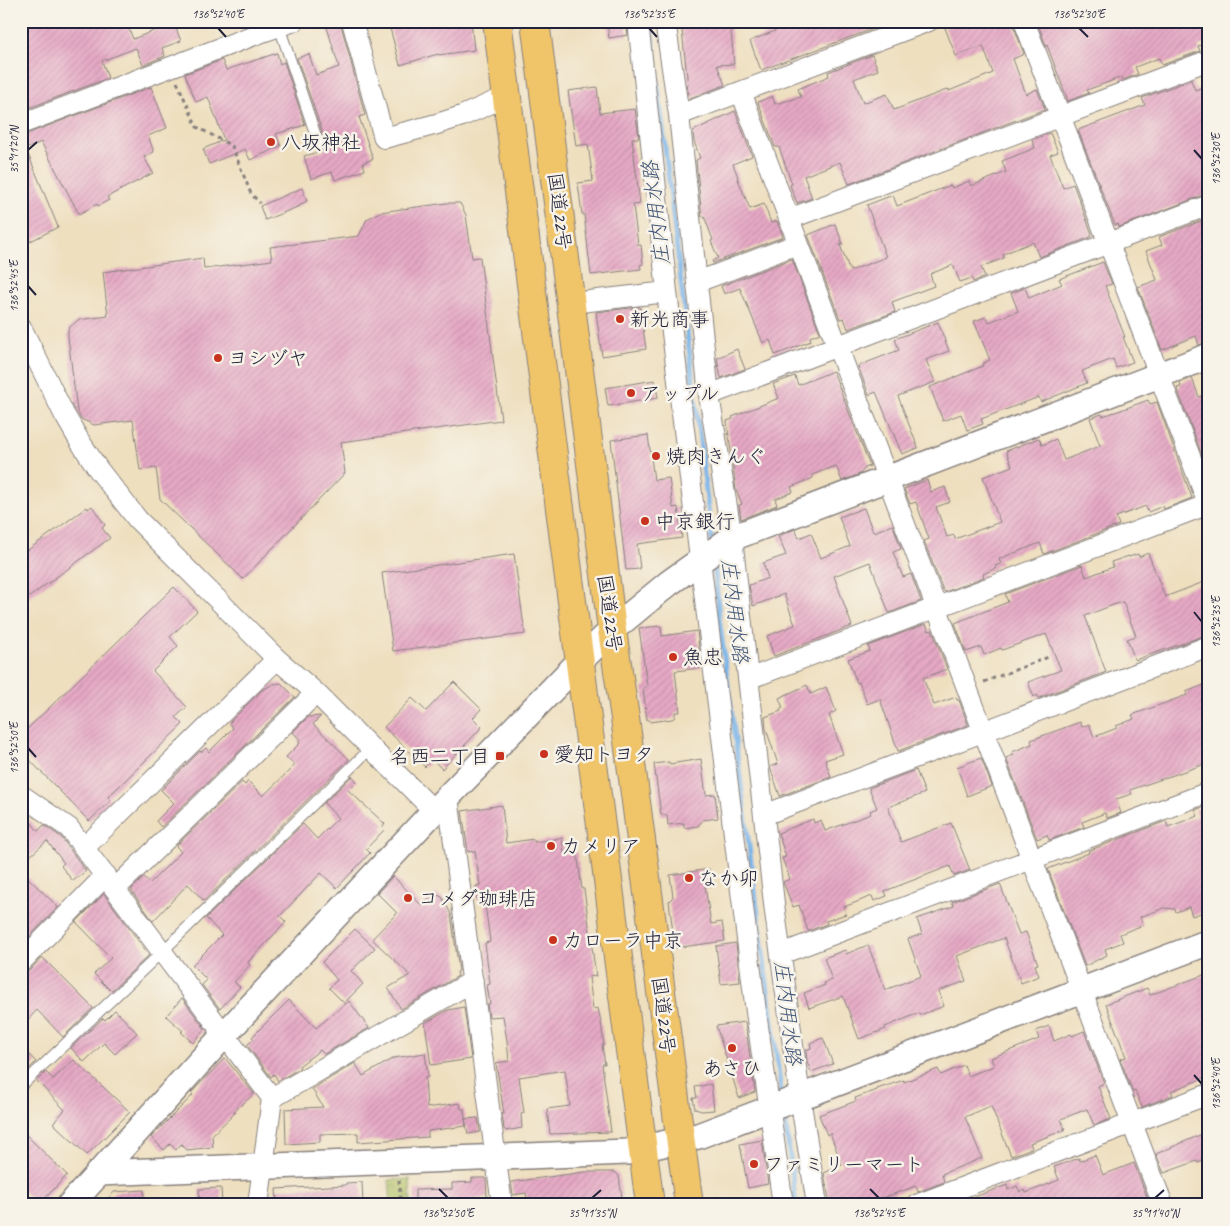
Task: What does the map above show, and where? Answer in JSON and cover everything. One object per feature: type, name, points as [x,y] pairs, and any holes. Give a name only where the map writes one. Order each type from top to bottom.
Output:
[{"type":"highway","name":"国道22号","points":[[497,21],[650,1205]]},
{"type":"highway","name":"国道22号","points":[[535,21],[612,630],[689,1205]]},
{"type":"street","points":[[352,21],[384,138],[462,116],[507,96]]},
{"type":"street","points":[[638,21],[667,292],[702,559],[785,1103],[817,1205]]},
{"type":"street","points":[[665,21],[679,115],[710,395],[748,679],[781,954],[785,1103],[783,1205]]},
{"type":"street","points":[[679,115],[929,21]]},
{"type":"street","points":[[748,679],[1209,505],[1024,21]]},
{"type":"street","points":[[21,124],[275,25]]},
{"type":"street","points":[[789,219],[1209,60]]},
{"type":"street","points":[[741,92],[1162,1205]]},
{"type":"street","points":[[710,395],[1209,205]]},
{"type":"street","points":[[697,282],[798,244]]},
{"type":"street","points":[[572,303],[667,292]]},
{"type":"street","points":[[21,327],[79,440],[138,520],[276,659],[316,693],[371,748],[441,804],[473,981],[502,1205]]},
{"type":"street","points":[[70,1205],[225,1034],[441,804],[580,661],[612,630],[702,559],[730,539],[1209,356]]},
{"type":"street","points":[[764,815],[1209,646]]},
{"type":"street","points":[[85,848],[276,659]]},
{"type":"street","points":[[21,962],[111,882],[316,693]]},
{"type":"street","points":[[781,954],[1209,792]]},
{"type":"street","points":[[24,802],[69,828],[272,1098],[258,1205]]},
{"type":"street","points":[[98,1174],[627,1152],[698,1136],[1209,942]]},
{"type":"street","points":[[272,1098],[473,981]]},
{"type":"street","points":[[916,1205],[1209,1094]]},
{"type":"lane","points":[[275,25],[319,145]]},
{"type":"lane","points":[[21,1086],[163,951],[371,748]]},
{"type":"path","points":[[171,67],[197,127],[232,146],[251,194],[260,203]]},
{"type":"path","points":[[966,689],[1051,656]]},
{"type":"green space","points":[[410,1179],[411,1205],[391,1205],[389,1180]]},
{"type":"building","points":[[21,21],[126,21],[133,39],[156,30],[153,21],[173,21],[181,41],[162,48],[165,56],[143,65],[136,48],[102,61],[108,78],[21,111]]},
{"type":"building","points":[[325,21],[340,21],[365,115],[359,117],[373,159],[363,163],[365,170],[335,180],[332,172],[311,179],[304,156],[322,151],[325,149],[326,143],[297,58],[309,54],[316,75],[339,67]]},
{"type":"building","points":[[388,21],[471,21],[474,50],[438,54],[400,65]]},
{"type":"building","points":[[607,21],[626,21],[628,35],[609,38]]},
{"type":"building","points":[[681,21],[730,21],[734,64],[717,65],[725,85],[690,98],[687,87]]},
{"type":"building","points":[[771,21],[798,21],[800,26],[811,21],[892,22],[761,70],[750,41],[775,31]]},
{"type":"building","points":[[962,21],[1012,21],[1024,54],[1013,59],[1026,94],[1037,89],[1045,109],[849,184],[840,162],[804,176],[812,198],[797,203],[779,147],[775,147],[758,102],[772,96],[775,104],[801,97],[798,89],[829,76],[828,72],[872,55],[878,70],[854,79],[863,103],[887,94],[894,110],[993,73],[983,46],[956,56],[945,28]]},
{"type":"building","points":[[1037,21],[1209,21],[1209,42],[1198,46],[1200,51],[1162,65],[1159,58],[1135,67],[1138,74],[1123,80],[1122,77],[1087,90],[1089,93],[1068,101]]},
{"type":"building","points":[[277,53],[280,64],[284,62],[305,125],[276,134],[281,146],[250,160],[245,149],[209,164],[203,149],[224,140],[208,97],[196,102],[185,74],[222,60],[226,70]]},
{"type":"building","points":[[1191,80],[1195,90],[1209,85],[1209,193],[1119,227],[1118,224],[1115,225],[1078,130],[1145,105],[1142,98]]},
{"type":"building","points":[[151,87],[167,128],[148,136],[154,152],[144,157],[153,173],[107,197],[109,200],[98,206],[97,204],[79,214],[41,142],[26,149],[58,227],[21,246],[21,136]]},
{"type":"building","points":[[597,87],[600,113],[635,109],[639,138],[632,138],[640,204],[633,205],[638,245],[641,245],[643,264],[640,265],[641,269],[591,275],[584,214],[582,214],[578,183],[593,181],[588,144],[576,146],[568,91]]},
{"type":"building","points":[[735,111],[752,156],[733,164],[737,177],[750,209],[764,204],[771,223],[777,221],[783,237],[713,263],[712,261],[718,258],[704,216],[702,217],[696,160],[700,158],[694,141],[693,131]]},
{"type":"building","points":[[1050,133],[1058,152],[1050,155],[1063,188],[1073,184],[1092,234],[1091,237],[1039,257],[1033,242],[1003,254],[1004,258],[981,267],[985,277],[973,282],[972,278],[960,282],[953,265],[930,274],[934,286],[892,302],[895,312],[848,329],[844,318],[840,319],[808,235],[835,224],[843,244],[840,245],[850,271],[886,257],[867,205],[893,195],[897,206],[951,185],[952,188],[969,181],[971,186],[1006,172],[1002,161],[1035,148],[1032,140]]},
{"type":"building","points":[[302,188],[307,201],[300,206],[265,220],[260,206]]},
{"type":"building","points":[[460,203],[466,215],[472,258],[480,257],[501,420],[341,442],[345,473],[243,579],[160,499],[156,468],[140,470],[133,420],[94,425],[81,419],[77,411],[68,329],[78,320],[108,316],[103,272],[203,258],[204,269],[272,260],[270,247],[359,236],[367,219],[380,212]]},
{"type":"building","points":[[1209,218],[1209,341],[1199,345],[1196,336],[1162,350],[1138,287],[1157,280],[1146,251],[1162,245],[1159,237]]},
{"type":"building","points":[[792,259],[820,333],[810,337],[811,341],[775,355],[770,340],[763,343],[740,288],[724,294],[721,286]]},
{"type":"building","points":[[1103,262],[1112,284],[1105,286],[1133,362],[1116,368],[1113,359],[1082,371],[1087,383],[1041,402],[1039,397],[981,419],[983,424],[967,430],[961,414],[943,421],[930,387],[983,366],[982,364],[990,360],[974,321],[986,317],[989,322],[1018,311],[1011,293],[1025,288],[1029,298],[1062,284],[1059,279]]},
{"type":"building","points":[[640,307],[646,349],[602,356],[596,312]]},
{"type":"building","points":[[938,322],[949,351],[926,360],[935,382],[898,396],[918,448],[902,454],[876,392],[869,395],[858,366],[899,350],[895,339]]},
{"type":"building","points":[[737,349],[745,369],[721,378],[717,358]]},
{"type":"building","points":[[833,371],[870,466],[865,468],[860,474],[842,481],[836,466],[812,475],[813,478],[791,487],[793,492],[775,499],[777,505],[741,519],[739,505],[742,504],[736,490],[727,421],[733,419],[732,417],[779,398],[773,384],[795,376],[798,385]]},
{"type":"building","points":[[1192,378],[1199,397],[1209,393],[1209,456],[1203,458],[1177,388],[1181,387],[1180,383]]},
{"type":"building","points":[[655,380],[658,398],[608,406],[605,388]]},
{"type":"building","points":[[1148,400],[1150,404],[1157,402],[1192,498],[1164,509],[1163,506],[1148,512],[1146,506],[1116,517],[1119,525],[1044,554],[1040,543],[999,559],[1001,564],[983,574],[984,577],[945,592],[943,590],[924,541],[929,539],[916,502],[910,504],[904,489],[927,480],[931,492],[945,487],[950,502],[936,507],[947,537],[954,535],[955,539],[1000,522],[983,477],[1012,466],[1006,451],[1039,438],[1042,445],[1056,439],[1064,460],[1100,446],[1090,418],[1102,414],[1103,416]]},
{"type":"building","points":[[648,435],[654,480],[669,478],[673,508],[678,507],[682,538],[637,544],[640,569],[626,570],[611,440]]},
{"type":"building","points":[[92,506],[105,525],[102,528],[110,538],[21,603],[21,555],[87,507],[88,509]]},
{"type":"building","points":[[864,508],[873,532],[893,525],[901,549],[893,552],[903,577],[911,574],[921,601],[889,613],[870,562],[834,576],[852,626],[774,656],[767,636],[795,625],[784,594],[753,606],[749,585],[768,578],[763,563],[786,555],[778,536],[795,529],[799,538],[811,533],[821,558],[850,546],[839,517]]},
{"type":"building","points":[[1148,553],[1165,597],[1209,580],[1209,634],[1135,660],[1127,639],[1136,636],[1123,602],[1113,605],[1085,616],[1106,672],[1039,698],[1037,695],[1034,697],[1028,682],[1061,670],[1046,634],[984,655],[981,647],[966,652],[955,623],[1008,602],[1005,594],[1082,565],[1086,577],[1113,567],[1111,562],[1138,554],[1139,557]]},
{"type":"building","points":[[514,554],[525,634],[393,651],[382,573]]},
{"type":"building","points":[[174,587],[197,611],[170,637],[178,646],[153,671],[187,707],[176,717],[183,724],[108,797],[111,800],[89,821],[21,751],[21,735]]},
{"type":"building","points":[[926,624],[929,631],[932,630],[947,669],[923,678],[934,705],[956,697],[959,700],[968,725],[898,751],[880,699],[867,704],[848,659],[870,651],[868,646]]},
{"type":"building","points":[[661,626],[662,636],[697,631],[701,668],[675,671],[680,712],[675,712],[675,717],[672,719],[650,722],[650,720],[647,720],[643,688],[647,685],[639,628]]},
{"type":"building","points":[[454,682],[481,709],[473,718],[482,727],[442,769],[432,759],[425,767],[384,727],[412,698],[426,711]]},
{"type":"building","points":[[281,683],[295,697],[161,827],[156,821],[174,803],[161,790],[200,751],[206,748],[209,752],[233,728],[229,723],[262,690]]},
{"type":"building","points":[[1209,683],[1209,715],[1203,717],[1209,732],[1209,759],[1204,761],[1205,764],[1130,790],[1132,794],[1116,799],[1121,813],[1107,818],[1105,813],[1082,822],[1084,827],[1049,840],[1047,835],[1037,839],[1006,758],[1014,755],[1012,752],[1032,744],[1031,740],[1080,722],[1082,727],[1089,724],[1094,737],[1134,719],[1132,715],[1187,695],[1186,692]]},
{"type":"building","points":[[807,685],[811,694],[826,687],[836,711],[829,715],[843,754],[825,760],[831,777],[780,796],[770,767],[778,764],[766,729],[765,717],[781,711],[780,709],[783,708],[779,698]]},
{"type":"building","points":[[321,716],[313,724],[349,759],[204,901],[188,884],[153,921],[131,890],[144,877],[150,883],[181,852],[176,846],[242,782],[245,785],[248,781],[263,796],[295,765],[286,757],[300,743],[298,741],[300,740],[293,732],[308,717]]},
{"type":"building","points":[[981,758],[992,786],[967,796],[957,767]]},
{"type":"building","points":[[701,759],[706,795],[715,794],[718,818],[703,820],[698,826],[684,828],[684,823],[668,825],[667,815],[661,815],[654,764],[669,762],[670,764]]},
{"type":"building","points":[[916,770],[925,793],[888,807],[901,842],[951,823],[970,870],[954,876],[950,866],[885,891],[887,896],[874,901],[872,896],[844,907],[846,914],[826,921],[827,924],[808,931],[799,905],[793,907],[783,882],[790,879],[782,858],[786,857],[778,833],[813,819],[814,823],[821,820],[825,831],[871,814],[870,811],[877,808],[869,788]]},
{"type":"building","points":[[352,776],[357,781],[348,790],[385,824],[382,828],[384,830],[366,849],[370,853],[337,888],[321,873],[280,916],[286,922],[248,962],[250,965],[234,982],[240,987],[220,1009],[202,985],[207,980],[192,965],[222,935],[206,918],[303,824],[317,839],[338,818],[324,803]]},
{"type":"building","points":[[502,805],[506,843],[562,838],[564,854],[577,852],[596,976],[589,977],[593,1009],[598,1008],[601,1022],[605,1064],[602,1064],[611,1132],[550,1134],[547,1109],[570,1106],[565,1070],[519,1077],[524,1113],[521,1114],[522,1128],[506,1131],[504,1129],[502,1114],[504,1114],[496,1063],[509,1061],[507,1041],[503,1016],[489,1017],[487,1004],[490,1004],[487,985],[490,984],[485,943],[490,942],[488,926],[484,898],[477,899],[476,886],[480,885],[475,851],[468,852],[462,811]]},
{"type":"building","points":[[1209,805],[1209,910],[1192,916],[1189,907],[1176,912],[1175,909],[1164,908],[1140,917],[1143,925],[1120,934],[1123,942],[1105,949],[1107,955],[1085,966],[1048,869],[1089,853],[1088,851],[1166,821],[1168,827],[1198,816],[1195,810]]},
{"type":"building","points":[[29,820],[38,831],[44,825],[61,837],[86,871],[73,881],[61,866],[64,863],[47,841],[21,864],[21,827]]},
{"type":"building","points":[[709,869],[711,886],[705,886],[711,924],[722,922],[725,941],[675,948],[669,901],[673,897],[670,875]]},
{"type":"building","points":[[21,871],[58,907],[21,945]]},
{"type":"building","points":[[393,876],[422,906],[435,894],[442,897],[451,914],[459,971],[457,972],[458,976],[401,1009],[388,988],[410,975],[372,939],[397,913],[377,893]]},
{"type":"building","points":[[1000,884],[1019,934],[1026,932],[1038,964],[1035,965],[1039,976],[1021,983],[1004,938],[957,956],[966,981],[938,991],[944,1006],[920,1015],[919,1013],[885,1027],[886,1029],[859,1039],[843,996],[809,1008],[804,993],[825,985],[824,983],[832,980],[824,958],[845,950],[846,954],[868,945],[885,990],[921,976],[908,939],[922,934],[917,919],[954,906],[952,902]]},
{"type":"building","points":[[104,894],[149,955],[111,991],[94,974],[111,958],[76,922]]},
{"type":"building","points":[[355,929],[375,948],[351,971],[363,984],[344,1003],[329,988],[337,980],[322,962]]},
{"type":"building","points":[[736,943],[740,982],[721,984],[716,946]]},
{"type":"building","points":[[42,957],[93,1008],[63,1037],[37,1010],[21,1027],[21,974],[30,970]]},
{"type":"building","points":[[1209,973],[1209,1076],[1171,1091],[1173,1095],[1142,1107],[1135,1091],[1133,1092],[1120,1059],[1126,1057],[1106,1004],[1147,988],[1150,995]]},
{"type":"building","points":[[182,998],[205,1029],[193,1043],[166,1016]]},
{"type":"building","points":[[289,1000],[316,1028],[349,1001],[369,1028],[324,1054],[320,1050],[299,1066],[300,1068],[278,1081],[274,1074],[271,1077],[247,1045],[254,1039],[252,1037]]},
{"type":"building","points":[[464,1007],[471,1059],[431,1065],[425,1023],[448,1010]]},
{"type":"building","points":[[115,1010],[137,1033],[115,1054],[104,1043],[84,1062],[71,1048],[103,1018],[105,1020]]},
{"type":"building","points":[[745,1022],[755,1092],[739,1098],[716,1026]]},
{"type":"building","points":[[1049,1026],[1054,1041],[1084,1031],[1104,1083],[1098,1086],[1111,1119],[1094,1125],[1087,1109],[1061,1119],[1065,1130],[1030,1143],[1032,1148],[1011,1156],[991,1106],[965,1117],[982,1158],[942,1174],[944,1182],[918,1192],[916,1186],[863,1205],[830,1205],[824,1173],[842,1165],[830,1133],[827,1135],[819,1115],[856,1101],[855,1098],[877,1089],[904,1080],[904,1082],[938,1069],[941,1075],[964,1065],[968,1076],[994,1066],[991,1058],[1039,1039],[1036,1031]]},
{"type":"building","points":[[823,1038],[833,1064],[811,1072],[807,1062],[806,1050],[811,1048],[810,1043]]},
{"type":"building","points":[[21,1046],[36,1062],[27,1071],[21,1066]]},
{"type":"building","points":[[425,1053],[428,1077],[425,1078],[427,1108],[460,1103],[461,1109],[464,1109],[466,1126],[428,1131],[428,1137],[358,1142],[358,1133],[320,1134],[320,1142],[286,1144],[285,1109],[323,1107],[312,1089],[355,1063],[363,1076],[394,1058]]},
{"type":"building","points":[[225,1058],[254,1094],[233,1112],[236,1112],[212,1135],[213,1147],[187,1150],[181,1144],[176,1150],[170,1144],[164,1150],[151,1137],[193,1095],[191,1093]]},
{"type":"building","points":[[74,1060],[130,1112],[87,1155],[53,1123],[65,1110],[37,1081],[46,1072],[53,1079]]},
{"type":"building","points":[[711,1084],[714,1110],[702,1111],[695,1109],[693,1098],[697,1098],[695,1087]]},
{"type":"building","points":[[478,1118],[480,1132],[468,1134],[465,1119]]},
{"type":"building","points":[[21,1130],[67,1175],[39,1205],[21,1189]]},
{"type":"building","points":[[1209,1134],[1209,1159],[1198,1163],[1197,1161],[1164,1173],[1156,1154],[1200,1135]]},
{"type":"building","points":[[762,1140],[768,1184],[748,1188],[740,1144]]},
{"type":"building","points":[[1095,1155],[1103,1175],[1134,1163],[1150,1205],[958,1205],[958,1203],[1007,1185],[1008,1190],[1017,1186],[1020,1192],[1025,1190],[1026,1193],[1059,1180],[1054,1167],[1079,1158],[1080,1161]]},
{"type":"building","points":[[585,1172],[615,1172],[619,1176],[623,1205],[528,1205],[526,1193],[513,1195],[511,1182]]},
{"type":"building","points":[[472,1178],[486,1178],[487,1198],[475,1199],[475,1205],[415,1205],[415,1190],[452,1189],[452,1183],[472,1182]]},
{"type":"building","points":[[362,1182],[363,1205],[277,1205],[276,1189],[346,1185],[346,1183]]},
{"type":"building","points":[[221,1188],[222,1205],[200,1205],[199,1189]]},
{"type":"building","points":[[144,1190],[144,1205],[102,1205],[114,1192]]},
{"type":"waterway","name":"庄内用水路","points":[[650,21],[712,542]]},
{"type":"waterway","name":"庄内用水路","points":[[714,561],[719,617],[782,1098]]},
{"type":"waterway","name":"庄内用水路","points":[[784,1111],[796,1205]]},
{"type":"place","name":"八坂神社","points":[[271,142]]},
{"type":"place","name":"新光商事","points":[[620,319]]},
{"type":"place","name":"ヨシヅヤ","points":[[218,358]]},
{"type":"place","name":"アップル","points":[[631,393]]},
{"type":"place","name":"焼肉きんぐ","points":[[656,456]]},
{"type":"place","name":"中京銀行","points":[[645,521]]},
{"type":"place","name":"魚忠","points":[[673,657]]},
{"type":"place","name":"愛知トヨタ","points":[[544,754]]},
{"type":"place","name":"名西二丁目","points":[[500,756]]},
{"type":"place","name":"カメリア","points":[[551,846]]},
{"type":"place","name":"なか卯","points":[[689,878]]},
{"type":"place","name":"コメダ珈琲店","points":[[408,898]]},
{"type":"place","name":"カローラ中京","points":[[553,940]]},
{"type":"place","name":"あさひ","points":[[732,1048]]},
{"type":"place","name":"ファミリーマート","points":[[754,1164]]}]
